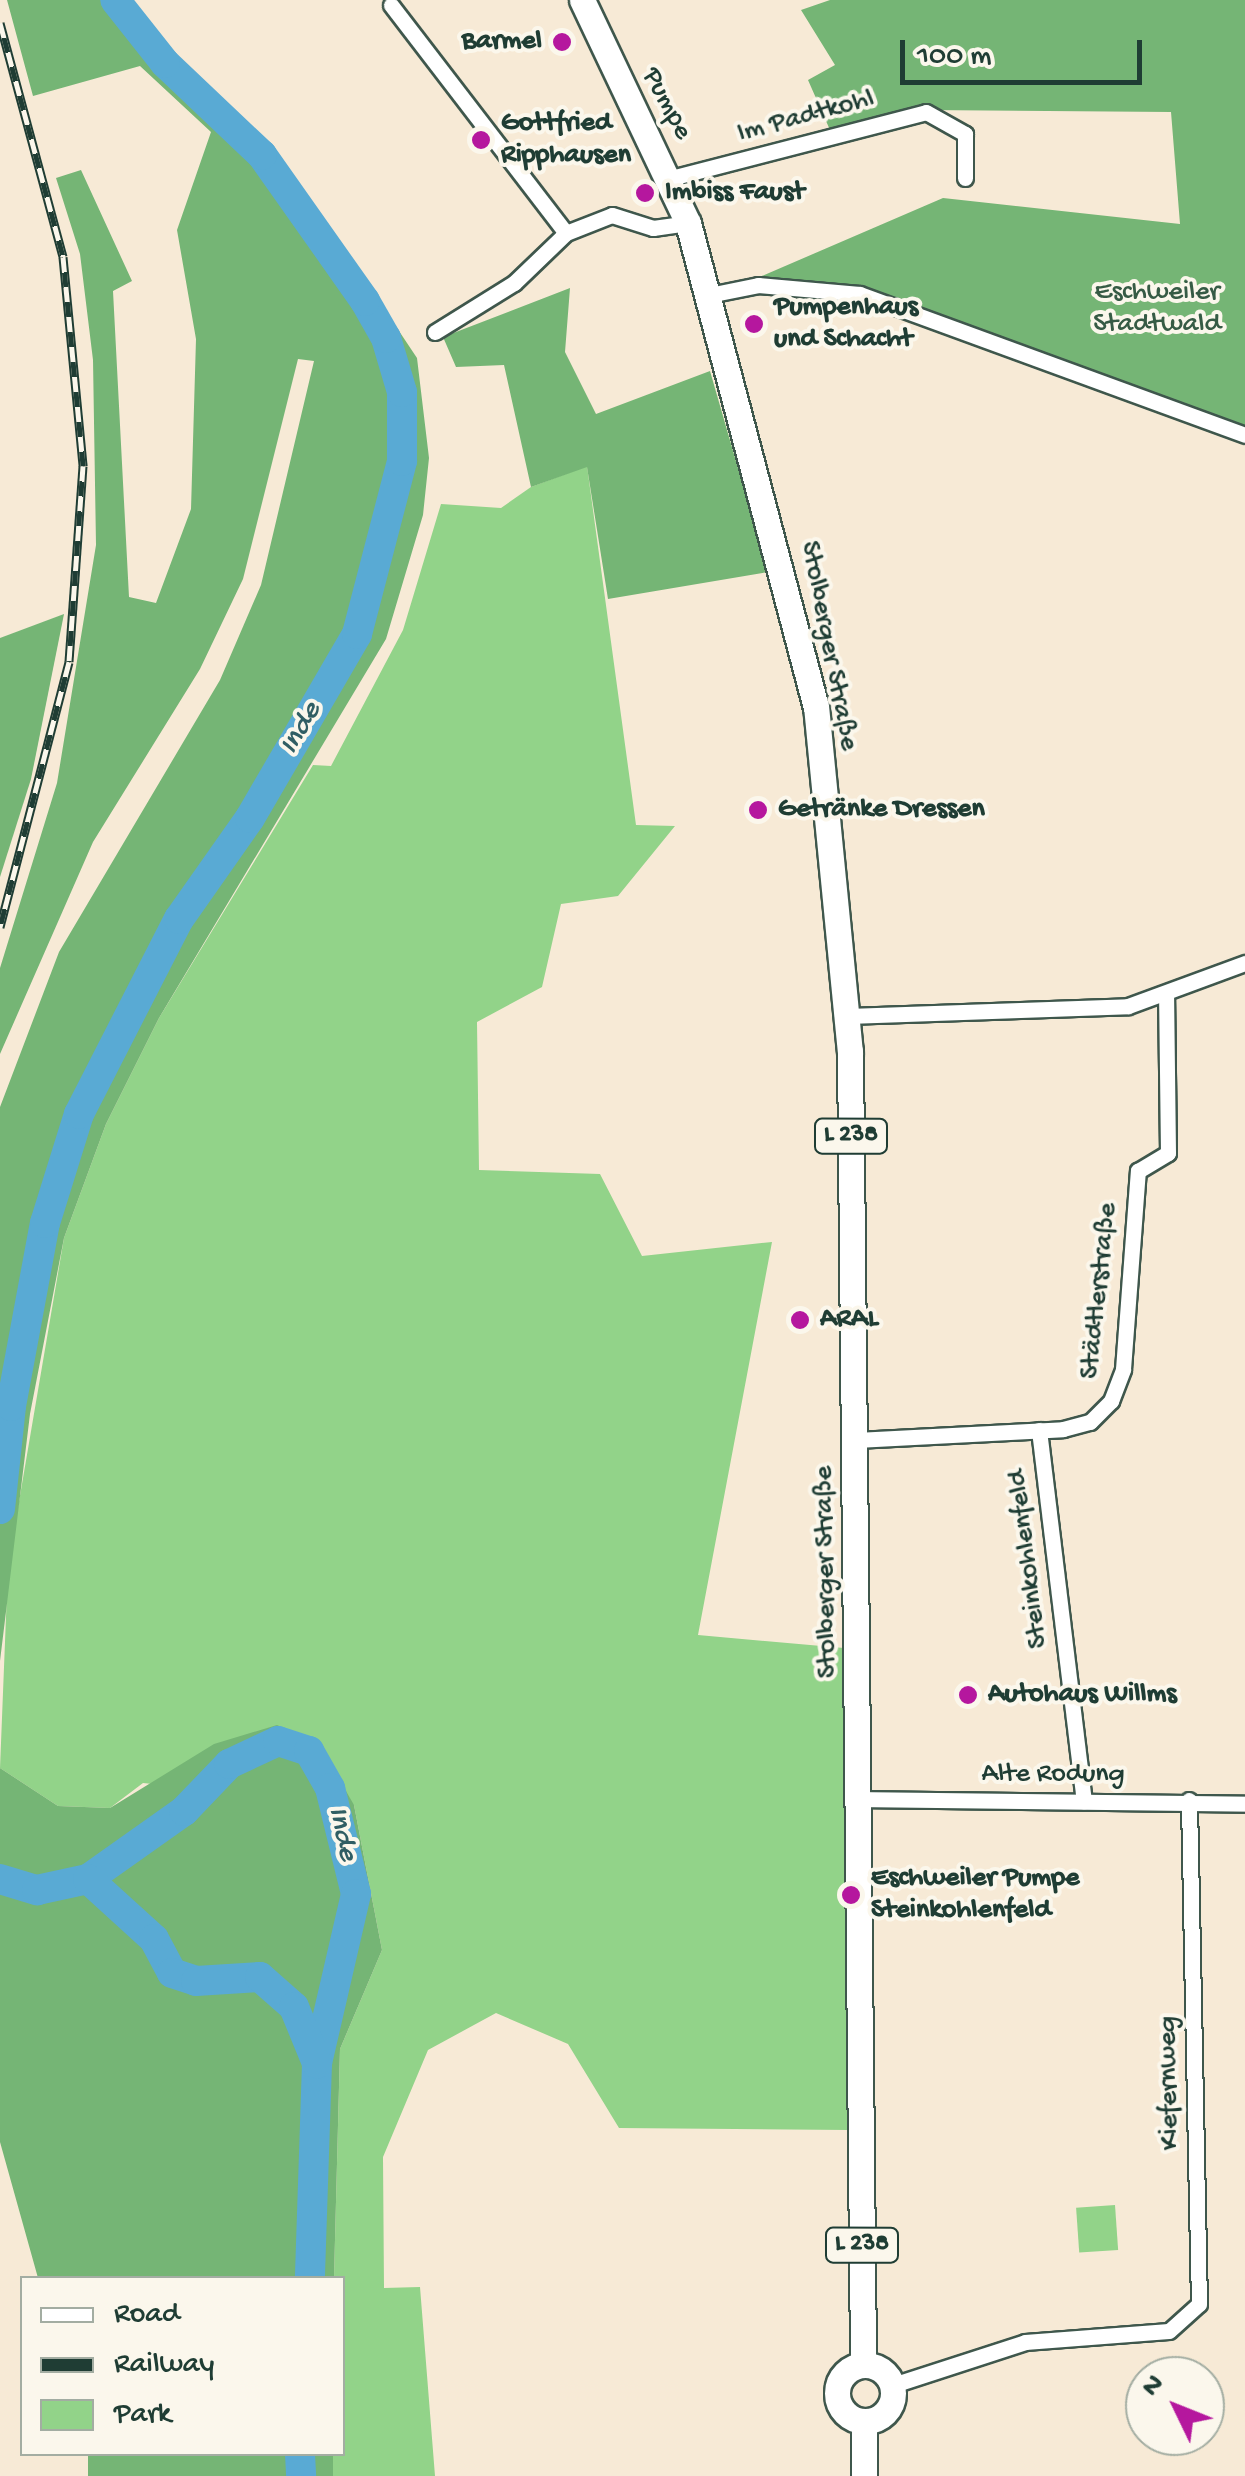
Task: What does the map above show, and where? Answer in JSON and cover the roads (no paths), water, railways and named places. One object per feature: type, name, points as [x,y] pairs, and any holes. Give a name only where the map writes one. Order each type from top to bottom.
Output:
[{"type":"main road","name":"Pumpe","points":[[582,0],[671,178],[708,295]]},
{"type":"main road","name":"Stolberger Straße","points":[[708,295],[812,689],[848,1016],[860,1799],[863,2364]]},
{"type":"main road","points":[[863,2364],[885,2372],[893,2385],[886,2412],[864,2422],[845,2414],[837,2397],[846,2372],[863,2364]]},
{"type":"main road","points":[[864,2422],[864,2476]]},
{"type":"street","points":[[392,6],[566,232]]},
{"type":"street","name":"Im Padtkohl","points":[[671,178],[926,112],[965,134],[964,178]]},
{"type":"street","points":[[435,332],[514,283],[566,232],[612,215],[653,228],[688,222]]},
{"type":"street","points":[[708,295],[758,285],[860,294],[1245,435]]},
{"type":"street","points":[[848,1016],[1128,1006],[1166,997],[1245,963]]},
{"type":"street","name":"Städtlerstraße","points":[[856,1440],[1039,1430],[1090,1422],[1118,1388],[1138,1171],[1168,1153],[1166,997]]},
{"type":"street","name":"Steinkohlenfeld","points":[[1039,1430],[1084,1801]]},
{"type":"street","name":"Alte Rodung","points":[[860,1799],[1189,1800],[1245,1804]]},
{"type":"street","name":"Kiefernweg","points":[[893,2385],[1025,2342],[1148,2336],[1168,2331],[1199,2304],[1189,1800]]},
{"type":"waterway","name":"Inde","points":[[0,1509],[11,1406],[45,1223],[79,1114],[179,919],[250,818],[357,634],[402,461],[402,392],[386,338],[365,301],[262,155],[165,63],[115,0]]},
{"type":"waterway","name":"Inde","points":[[0,1879],[37,1890],[88,1879],[184,1811],[229,1764],[278,1741],[309,1751],[330,1788],[356,1894],[317,2063],[310,2276]]},
{"type":"waterway","points":[[88,1879],[154,1939],[172,1973],[196,1981],[260,1977],[294,2007],[317,2063]]},
{"type":"waterway","name":"Inde","points":[[300,2456],[301,2476]]},
{"type":"railway","points":[[0,23],[63,257],[83,466],[69,662],[0,927]]},
{"type":"place","name":"Barmel","points":[[562,42]]},
{"type":"place","name":"Gottfried Ripphausen","points":[[481,140]]},
{"type":"place","name":"Imbiss Faust","points":[[645,193]]},
{"type":"place","name":"Pumpenhaus und Schacht","points":[[754,324]]},
{"type":"place","name":"Getränke Dressen","points":[[758,810]]},
{"type":"place","name":"ARAL","points":[[800,1320]]},
{"type":"place","name":"Autohaus Willms","points":[[968,1695]]},
{"type":"place","name":"Eschweiler Pumpe Steinkohlenfeld","points":[[851,1895]]},
{"type":"park label","name":"Eschweiler Stadtwald","points":[[1157,309]]}]
